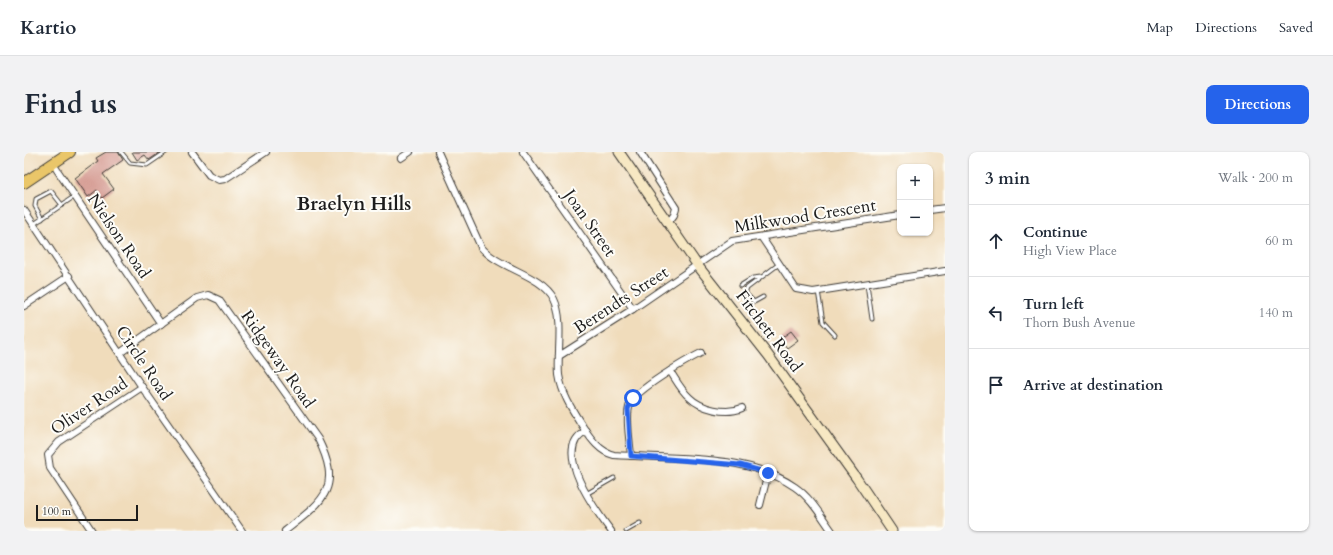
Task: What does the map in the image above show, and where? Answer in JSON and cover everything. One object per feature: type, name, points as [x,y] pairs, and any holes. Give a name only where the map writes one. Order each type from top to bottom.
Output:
[{"type":"main road","points":[[24,183],[70,152]]},
{"type":"street","points":[[192,152],[209,175],[219,180],[225,179],[266,152]]},
{"type":"street","points":[[401,158],[410,152]]},
{"type":"street","points":[[438,152],[480,247],[492,257],[546,289],[555,301],[558,321],[560,379],[565,396],[569,406],[586,431],[605,452],[614,455],[740,465],[768,473],[784,480],[802,492],[832,531]]},
{"type":"street","name":"Joan Street","points":[[523,152],[633,309]]},
{"type":"street","name":"Fitchett Road","points":[[619,152],[698,266],[768,355],[858,479],[892,531]]},
{"type":"street","points":[[640,152],[676,208],[674,215],[668,223]]},
{"type":"street","name":"Nielson Road","points":[[53,164],[161,324]]},
{"type":"street","points":[[933,210],[945,208]]},
{"type":"street","name":"Circle Road","points":[[24,210],[142,387],[242,531]]},
{"type":"street","name":"Milkwood Crescent","points":[[698,266],[732,241],[762,238],[897,216]]},
{"type":"street","points":[[762,238],[796,289],[806,292],[945,272]]},
{"type":"street","name":"Berendts Street","points":[[559,356],[698,266]]},
{"type":"street","points":[[24,306],[69,276]]},
{"type":"street","name":"Ridgeway Road","points":[[120,353],[203,296],[212,296],[219,300],[318,439],[329,468],[328,484],[319,503],[285,531]]},
{"type":"street","points":[[631,456],[628,417],[630,403],[639,393],[670,371],[702,353]]},
{"type":"street","points":[[670,371],[684,392],[697,402],[724,411],[742,408]]},
{"type":"street","name":"Oliver Road","points":[[92,531],[50,468],[48,455],[59,442],[142,387]]},
{"type":"street","points":[[586,431],[576,439],[573,452],[579,479],[586,494],[611,531]]},
{"type":"street","points":[[760,505],[768,473]]},
{"type":"lane","points":[[121,152],[130,162],[147,165],[166,152]]},
{"type":"lane","points":[[42,219],[35,206],[36,199],[51,191],[62,205]]},
{"type":"lane","points":[[34,224],[75,196]]},
{"type":"lane","points":[[763,297],[754,302],[746,291],[761,277],[779,264]]},
{"type":"lane","points":[[740,286],[753,278],[761,277]]},
{"type":"lane","points":[[867,284],[872,319]]},
{"type":"lane","points":[[818,291],[823,322],[835,335]]},
{"type":"lane","points":[[586,494],[614,478]]},
{"type":"lane","points":[[626,531],[640,523]]},
{"type":"building","points":[[106,152],[118,152],[123,160],[103,174],[114,189],[102,198],[97,190],[88,197],[75,178],[98,161],[96,158]]},
{"type":"building","points":[[132,152],[161,152],[149,160],[145,155],[137,160]]},
{"type":"building","points":[[791,331],[798,340],[787,348],[780,339]]},
{"type":"district","name":"Braelyn Hills","points":[[354,204]]},
{"type":"route","points":[[633,398],[628,409],[631,456],[740,465],[768,473]]}]
